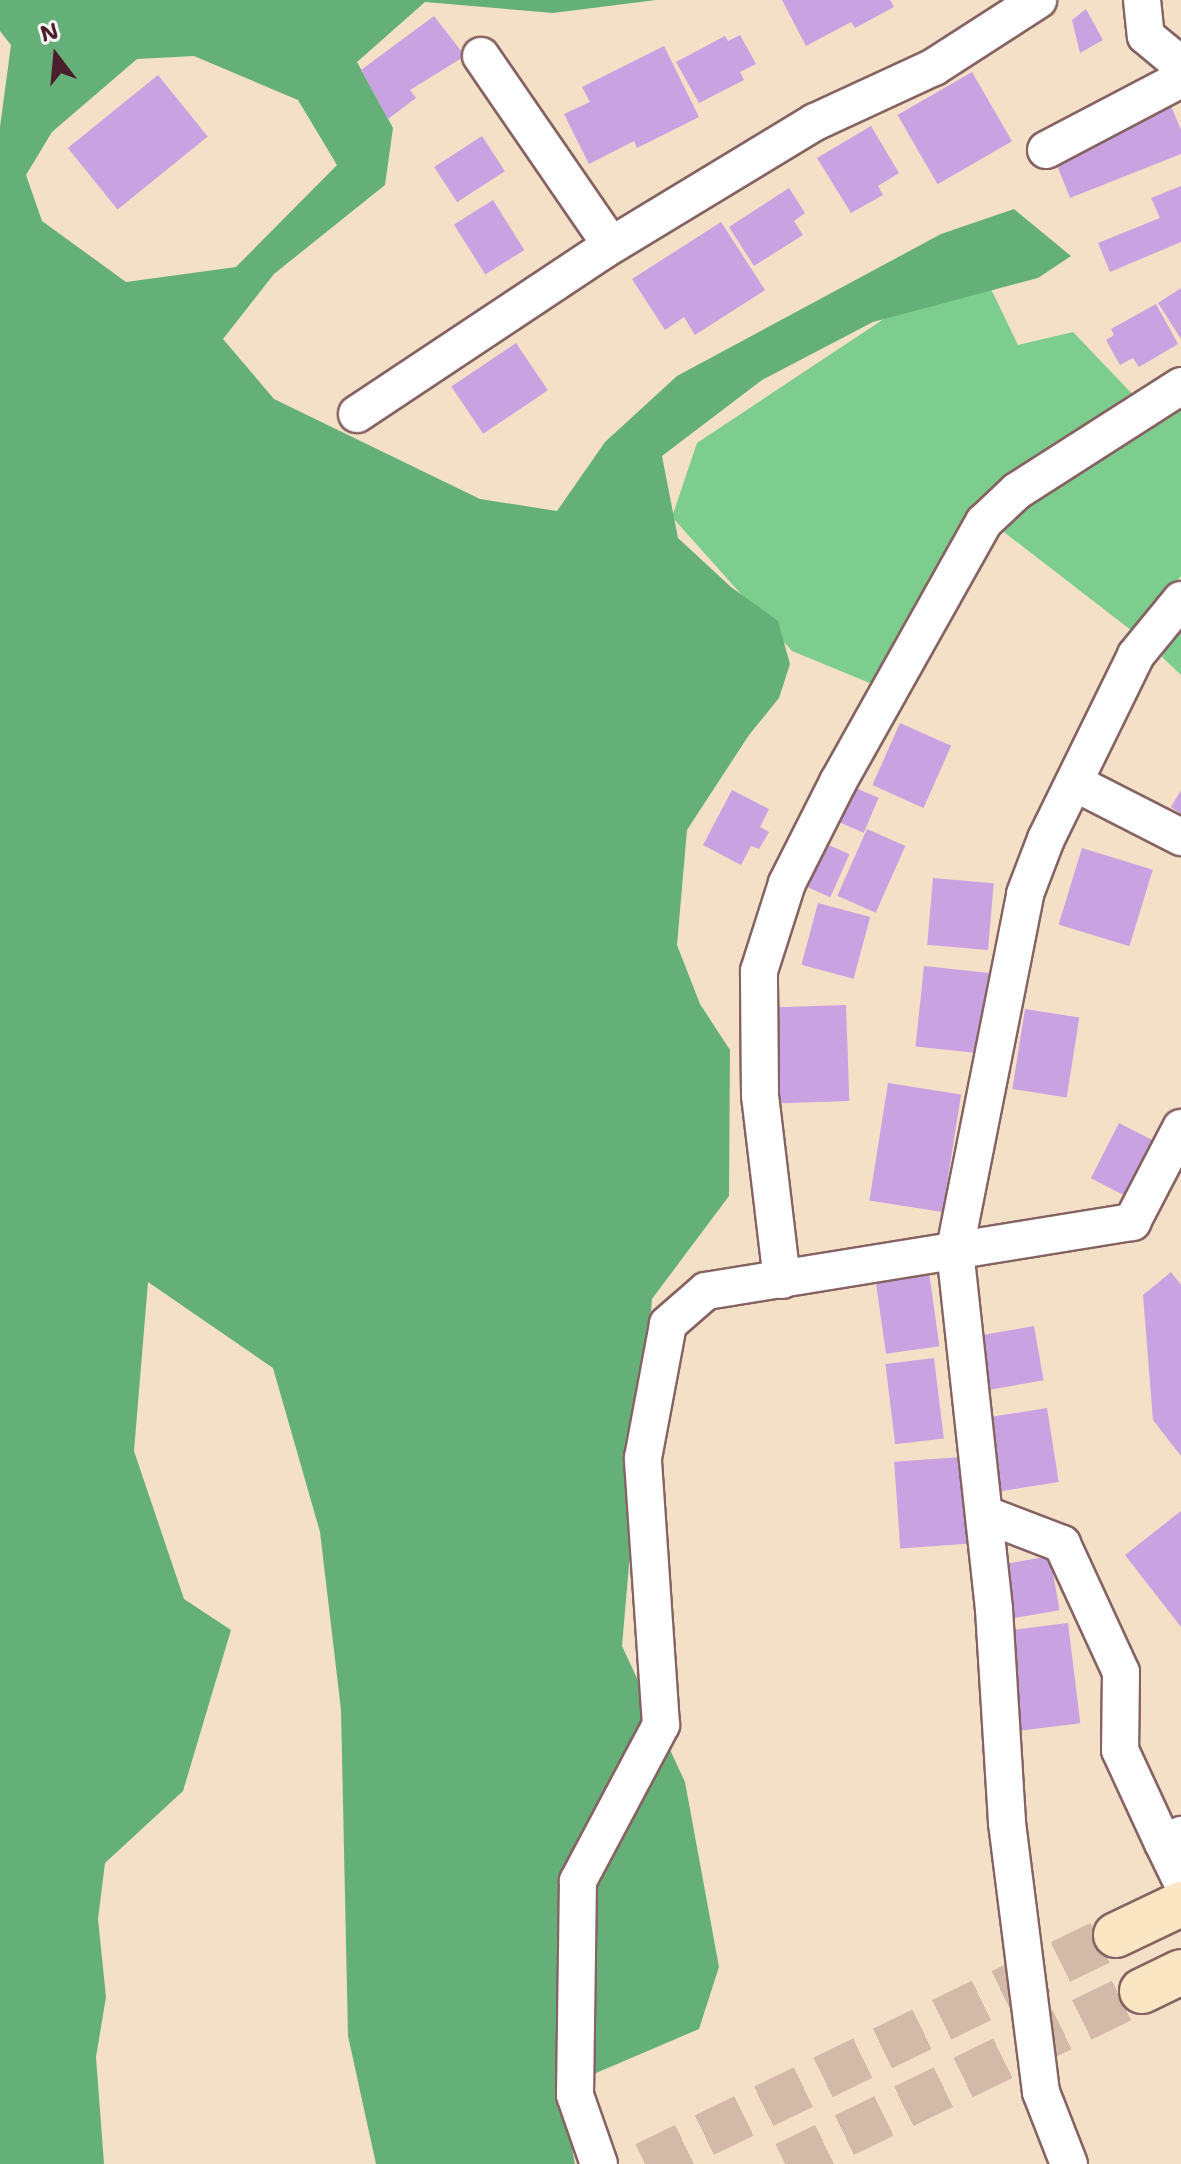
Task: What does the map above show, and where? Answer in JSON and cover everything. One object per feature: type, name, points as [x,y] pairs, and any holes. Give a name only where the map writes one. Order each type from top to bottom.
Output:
[{"type":"main road","points":[[1116,1935],[1181,1904]]},
{"type":"main road","points":[[1142,1991],[1181,1972]]},
{"type":"street","points":[[357,414],[611,245],[815,122],[934,67],[1038,0]]},
{"type":"street","points":[[1142,0],[1146,36],[1181,65]]},
{"type":"street","points":[[481,56],[611,245]]},
{"type":"street","points":[[1046,150],[1181,79]]},
{"type":"street","points":[[782,1280],[760,1095],[759,971],[787,883],[838,782],[984,522],[1017,491],[1181,386]]},
{"type":"street","points":[[1069,2164],[1041,2092],[1007,1822],[984,1514],[955,1249],[1025,894],[1046,839],[1136,655],[1181,600]]},
{"type":"street","points":[[1075,783],[1181,837]]},
{"type":"street","points":[[599,2164],[575,2095],[578,1881],[661,1725],[643,1458],[668,1324],[706,1291],[1132,1222],[1181,1128]]},
{"type":"street","points":[[984,1514],[1062,1544],[1121,1672],[1120,1750],[1172,1839],[1181,1880]]},
{"type":"green space","points":[[0,0],[656,0],[553,13],[425,2],[357,62],[393,128],[385,185],[274,274],[223,339],[274,399],[480,499],[557,511],[605,442],[677,376],[941,234],[1014,209],[1071,256],[1038,278],[873,322],[762,380],[662,456],[678,538],[731,587],[778,621],[790,664],[779,698],[749,735],[687,830],[677,945],[700,1004],[730,1050],[729,1196],[652,1299],[622,1646],[685,1782],[719,1967],[699,2029],[561,2088],[575,2164],[376,2164],[348,2036],[341,1710],[320,1532],[273,1368],[148,1282],[134,1451],[184,1599],[231,1630],[183,1791],[105,1863],[98,1919],[106,1997],[96,2057],[104,2164],[0,2164],[0,127],[11,45],[0,31]],"holes":[[[194,56],[298,100],[337,165],[236,267],[126,282],[42,221],[26,175],[52,132],[137,59]]]},
{"type":"green space","points":[[938,283],[991,289],[1018,345],[1073,332],[1137,399],[989,493],[877,686],[792,651],[672,517],[697,443]]},
{"type":"green space","points":[[1181,404],[1181,576],[1136,634],[1000,529],[1029,501]]},
{"type":"green space","points":[[1181,625],[1181,675],[1162,657]]},
{"type":"building","points":[[782,0],[890,0],[894,7],[855,28],[851,22],[806,46]]},
{"type":"building","points":[[1086,9],[1103,40],[1080,53],[1072,20]]},
{"type":"building","points":[[434,16],[465,56],[410,90],[416,98],[388,119],[361,70]]},
{"type":"building","points":[[740,35],[756,64],[740,72],[744,80],[699,103],[676,62],[725,36],[728,41]]},
{"type":"building","points":[[664,46],[699,117],[637,148],[634,141],[589,164],[564,114],[590,102],[582,87]]},
{"type":"building","points":[[972,72],[1012,141],[938,184],[898,115]]},
{"type":"building","points":[[158,75],[208,136],[118,209],[68,148]]},
{"type":"building","points":[[1171,106],[1181,130],[1181,154],[1070,198],[1055,160]]},
{"type":"building","points":[[871,126],[899,173],[878,186],[883,195],[851,213],[817,158]]},
{"type":"building","points":[[482,136],[505,171],[457,202],[434,167]]},
{"type":"building","points":[[1181,186],[1181,242],[1110,272],[1098,243],[1160,218],[1151,198]]},
{"type":"building","points":[[789,188],[805,213],[794,221],[803,235],[754,266],[729,227]]},
{"type":"building","points":[[493,200],[524,250],[485,274],[454,224]]},
{"type":"building","points":[[721,222],[765,290],[695,335],[684,317],[665,330],[632,279]]},
{"type":"building","points":[[1181,288],[1181,339],[1158,303]]},
{"type":"building","points":[[1156,304],[1178,344],[1139,367],[1133,358],[1120,365],[1106,340],[1114,335],[1111,329]]},
{"type":"building","points":[[516,343],[548,390],[483,434],[451,387]]},
{"type":"building","points":[[900,723],[951,746],[924,808],[872,785]]},
{"type":"building","points":[[851,786],[879,798],[864,833],[836,821]]},
{"type":"building","points":[[732,790],[769,809],[760,827],[769,832],[759,849],[751,846],[741,865],[703,845]]},
{"type":"building","points":[[1181,790],[1181,814],[1171,807]]},
{"type":"building","points":[[867,829],[905,846],[876,913],[837,896]]},
{"type":"building","points":[[822,842],[849,854],[830,897],[803,885]]},
{"type":"building","points":[[1082,848],[1153,870],[1129,946],[1059,925]]},
{"type":"building","points":[[933,878],[994,883],[988,950],[927,945]]},
{"type":"building","points":[[818,903],[870,917],[854,979],[801,965]]},
{"type":"building","points":[[924,966],[990,973],[981,1053],[916,1047]]},
{"type":"building","points":[[846,1005],[849,1101],[774,1104],[771,1008]]},
{"type":"building","points":[[1025,1009],[1079,1018],[1067,1098],[1012,1089]]},
{"type":"building","points":[[888,1083],[961,1095],[942,1212],[869,1201]]},
{"type":"building","points":[[1119,1123],[1159,1143],[1131,1199],[1091,1178]]},
{"type":"building","points":[[929,1272],[939,1346],[886,1354],[876,1280]]},
{"type":"building","points":[[1171,1272],[1181,1285],[1181,1456],[1153,1420],[1143,1295]]},
{"type":"building","points":[[1034,1326],[1044,1380],[982,1391],[973,1337]]},
{"type":"building","points":[[934,1358],[944,1438],[895,1444],[885,1364]]},
{"type":"building","points":[[1047,1408],[1059,1482],[997,1492],[986,1418]]},
{"type":"building","points":[[961,1457],[967,1544],[900,1548],[894,1462]]},
{"type":"building","points":[[1181,1511],[1181,1627],[1125,1555]]},
{"type":"building","points":[[1050,1556],[1060,1610],[1005,1620],[996,1566]]},
{"type":"building","points":[[1068,1623],[1080,1723],[1018,1731],[1005,1631]]},
{"type":"tunnel","points":[[645,2164],[1116,1935]]},
{"type":"tunnel","points":[[785,2164],[1142,1991]]}]
